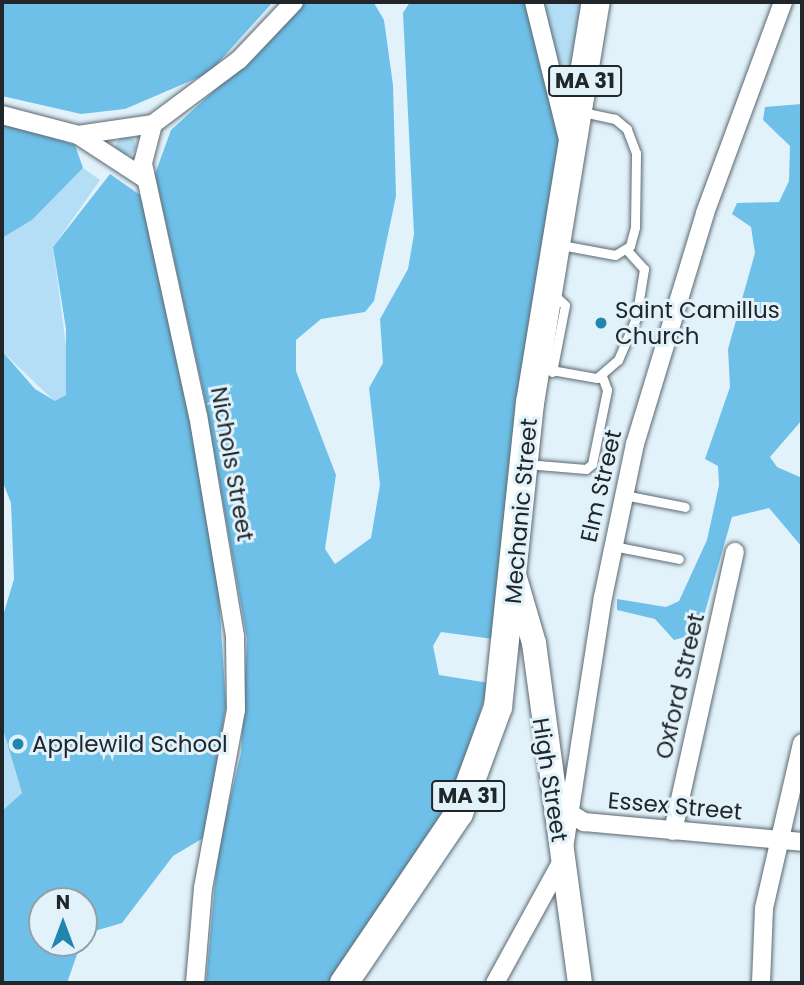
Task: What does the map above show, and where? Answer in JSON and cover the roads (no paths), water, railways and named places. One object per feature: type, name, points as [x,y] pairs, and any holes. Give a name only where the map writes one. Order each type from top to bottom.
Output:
[{"type":"main road","name":"Mechanic Street","points":[[344,983],[469,793],[498,707],[516,578],[523,464],[558,299],[559,244],[596,2]]},
{"type":"main road","name":"High Street","points":[[516,578],[534,643],[552,796],[580,983]]},
{"type":"street","points":[[78,135],[153,124],[224,73],[281,9],[294,2]]},
{"type":"street","points":[[534,2],[574,159]]},
{"type":"street","name":"Elm Street","points":[[495,983],[562,861],[612,546],[624,495],[672,313],[783,2]]},
{"type":"street","points":[[2,115],[78,135],[144,178]]},
{"type":"street","name":"Nichols Street","points":[[153,124],[144,178],[186,351],[235,636],[236,710],[203,888],[195,983]]},
{"type":"street","name":"Oxford Street","points":[[673,831],[735,552]]},
{"type":"street","points":[[761,983],[760,932],[802,743]]},
{"type":"street","points":[[552,796],[571,816],[592,823]]},
{"type":"street","name":"Essex Street","points":[[562,861],[574,837],[592,823],[802,842]]},
{"type":"lane","points":[[559,244],[615,255],[627,250],[635,227],[636,153],[615,119],[581,112]]},
{"type":"lane","points":[[603,376],[618,360],[636,318],[644,270],[627,250]]},
{"type":"lane","points":[[545,370],[603,376]]},
{"type":"lane","points":[[523,464],[586,469],[592,464],[607,390],[603,376]]},
{"type":"lane","points":[[624,495],[685,507]]},
{"type":"lane","points":[[612,546],[679,559]]},
{"type":"place","name":"Saint Camillus Church","points":[[601,323]]},
{"type":"place","name":"Applewild School","points":[[18,744]]}]
